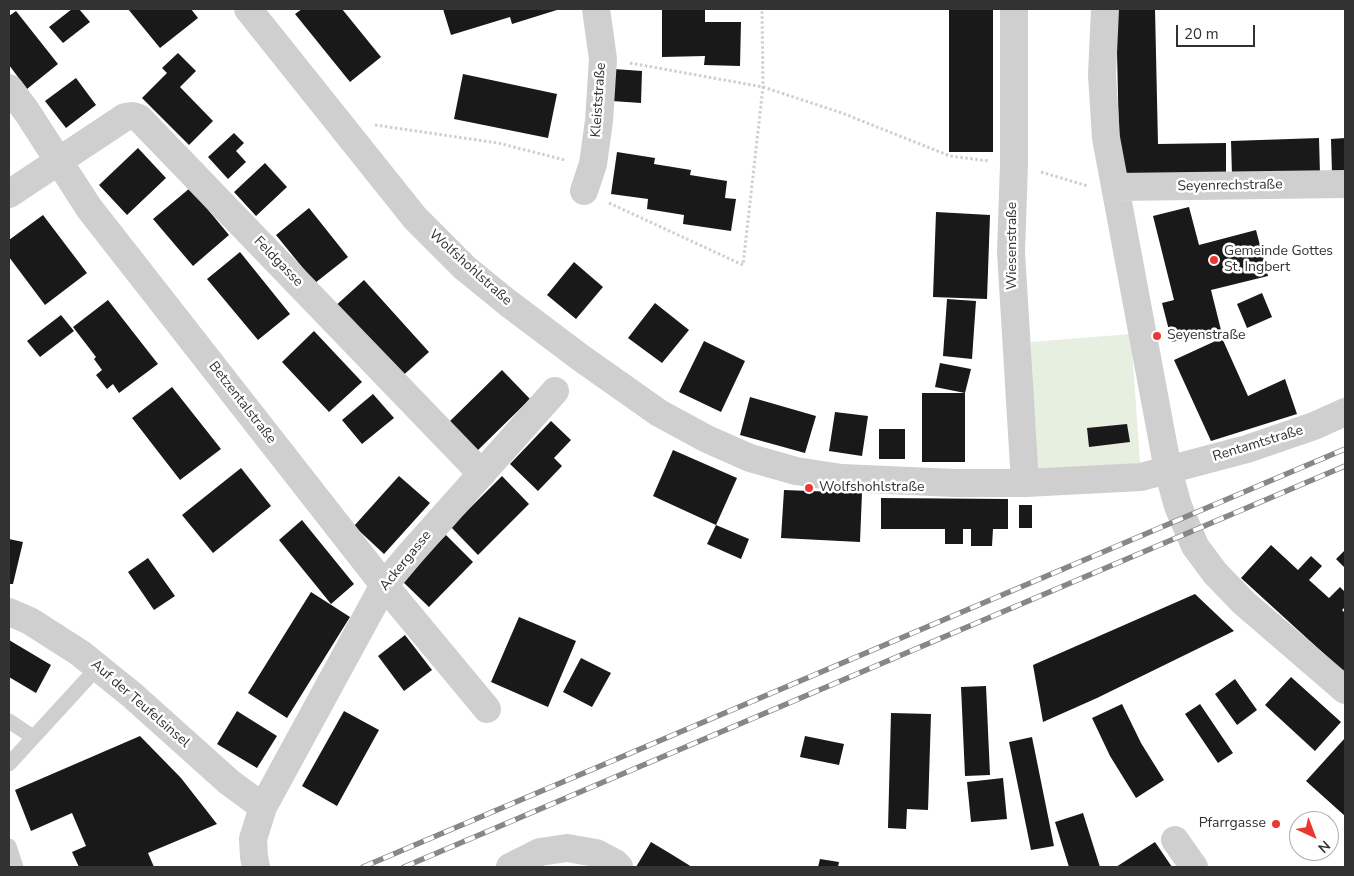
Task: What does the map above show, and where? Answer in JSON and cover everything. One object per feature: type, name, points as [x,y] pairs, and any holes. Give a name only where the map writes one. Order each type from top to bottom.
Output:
[{"type":"street","name":"Wolfshohlstraße","points":[[248,9],[415,218],[465,268],[508,303],[629,392],[659,413],[707,439],[750,458],[796,471],[842,478],[955,483],[1025,483],[1141,477],[1168,470]]},
{"type":"street","name":"Kleiststraße","points":[[584,191],[593,164],[599,120],[603,59],[596,9]]},
{"type":"street","name":"Wiesenstraße","points":[[1014,9],[1014,164],[1011,252],[1025,483]]},
{"type":"street","points":[[1105,9],[1102,75],[1106,138],[1168,470],[1178,506],[1195,546],[1215,573],[1244,603],[1345,690]]},
{"type":"street","name":"Betzentalstraße","points":[[9,88],[89,208],[384,584],[486,709]]},
{"type":"street","name":"Feldgasse","points":[[9,194],[126,117],[139,118],[482,474]]},
{"type":"street","name":"Seyenrechstraße","points":[[1116,187],[1345,184]]},
{"type":"street","name":"Ackergasse","points":[[256,867],[253,839],[263,807],[384,584],[555,391]]},
{"type":"street","name":"Rentamtstraße","points":[[1168,470],[1247,449],[1314,426],[1345,412]]},
{"type":"street","name":"Auf der Teufelsinsel","points":[[9,612],[30,621],[80,653],[132,695],[229,782],[263,807]]},
{"type":"street","points":[[1175,840],[1194,867]]},
{"type":"street","points":[[510,867],[540,852],[567,848],[596,853],[619,867]]},
{"type":"lane","points":[[9,764],[98,667]]},
{"type":"lane","points":[[9,721],[34,737]]},
{"type":"lane","points":[[9,846],[16,867]]},
{"type":"path","points":[[335,119],[498,143],[564,158],[584,191],[743,265],[763,87],[762,9]]},
{"type":"path","points":[[603,59],[763,87],[842,113],[950,156],[1014,164],[1093,187],[1116,187]]},
{"type":"shaded area","points":[[1131,334],[1140,463],[1033,470],[1031,342]]},
{"type":"building","points":[[72,9],[79,9],[90,22],[63,43],[49,27]]},
{"type":"building","points":[[128,9],[191,9],[198,18],[160,48]]},
{"type":"building","points":[[302,9],[342,9],[381,57],[350,82],[295,14]]},
{"type":"building","points":[[443,9],[560,9],[512,24],[510,17],[451,35]]},
{"type":"building","points":[[662,9],[705,9],[705,22],[741,22],[740,66],[704,65],[705,56],[662,57]]},
{"type":"building","points":[[949,9],[993,9],[993,152],[949,152]]},
{"type":"building","points":[[1116,9],[1155,9],[1158,144],[1226,143],[1226,172],[1120,181]]},
{"type":"building","points":[[16,11],[58,64],[27,89],[9,65],[9,16]]},
{"type":"building","points":[[178,53],[196,71],[180,87],[213,121],[189,145],[142,98],[167,73],[162,68]]},
{"type":"building","points":[[614,69],[642,71],[641,103],[612,101]]},
{"type":"building","points":[[463,74],[557,94],[548,138],[454,119]]},
{"type":"building","points":[[76,78],[96,105],[66,128],[45,101]]},
{"type":"building","points":[[234,133],[244,143],[236,151],[246,162],[228,179],[208,157]]},
{"type":"building","points":[[1319,138],[1320,174],[1232,176],[1231,141]]},
{"type":"building","points":[[1345,138],[1345,174],[1332,174],[1331,139]]},
{"type":"building","points":[[138,148],[166,178],[127,215],[99,185]]},
{"type":"building","points":[[617,152],[655,158],[654,164],[691,170],[690,175],[727,181],[725,198],[736,199],[731,231],[683,224],[684,215],[647,209],[648,199],[611,194]]},
{"type":"building","points":[[265,163],[287,187],[256,216],[234,192]]},
{"type":"building","points":[[190,188],[229,235],[193,266],[153,219]]},
{"type":"building","name":"Gemeinde Gottes St. Ingbert","points":[[1189,207],[1199,245],[1256,230],[1268,276],[1211,290],[1221,330],[1172,342],[1162,303],[1174,300],[1153,216]]},
{"type":"building","points":[[309,208],[348,257],[315,283],[276,235]]},
{"type":"building","points":[[936,212],[990,215],[987,299],[933,297]]},
{"type":"building","points":[[43,215],[87,273],[45,305],[9,257],[9,240]]},
{"type":"building","points":[[240,252],[290,314],[258,340],[207,279]]},
{"type":"building","points":[[574,262],[603,287],[576,319],[547,295]]},
{"type":"building","points":[[364,280],[429,352],[398,380],[333,308]]},
{"type":"building","points":[[1262,293],[1272,317],[1247,328],[1237,304]]},
{"type":"building","points":[[947,299],[976,301],[972,359],[943,356]]},
{"type":"building","points":[[108,300],[158,364],[119,393],[113,384],[107,389],[96,375],[102,370],[94,359],[96,357],[73,327]]},
{"type":"building","points":[[655,303],[689,330],[662,363],[628,338]]},
{"type":"building","points":[[61,315],[74,331],[40,357],[27,341]]},
{"type":"building","points":[[314,331],[362,382],[329,412],[282,362]]},
{"type":"building","points":[[1222,338],[1248,396],[1285,379],[1297,414],[1211,441],[1174,360]]},
{"type":"building","points":[[704,341],[745,361],[721,412],[679,392]]},
{"type":"building","points":[[940,363],[971,369],[965,393],[935,387]]},
{"type":"building","points":[[502,370],[530,399],[477,451],[449,422]]},
{"type":"building","points":[[172,387],[221,449],[180,480],[132,418]]},
{"type":"building","points":[[922,393],[965,393],[965,462],[922,462]]},
{"type":"building","points":[[373,394],[394,418],[362,444],[342,420]]},
{"type":"building","points":[[750,397],[816,416],[805,453],[740,435]]},
{"type":"building","points":[[835,412],[868,416],[862,456],[829,451]]},
{"type":"building","points":[[551,421],[571,440],[554,458],[562,466],[538,491],[510,464]]},
{"type":"building","points":[[1127,424],[1130,442],[1089,447],[1087,428]]},
{"type":"building","points":[[879,429],[905,429],[905,459],[879,459]]},
{"type":"building","points":[[673,450],[737,478],[716,525],[653,496]]},
{"type":"building","points":[[241,468],[271,506],[213,553],[182,515]]},
{"type":"building","points":[[399,476],[430,503],[384,554],[354,526]]},
{"type":"building","points":[[502,476],[529,504],[478,555],[451,527]]},
{"type":"building","points":[[784,490],[862,493],[860,542],[781,538]]},
{"type":"building","points":[[881,498],[1008,499],[1008,529],[993,529],[992,546],[971,546],[971,529],[963,529],[963,544],[945,544],[945,529],[881,529]]},
{"type":"building","points":[[1019,505],[1032,505],[1032,528],[1019,528]]},
{"type":"building","points":[[302,520],[354,584],[331,604],[279,540]]},
{"type":"building","points":[[716,525],[749,539],[741,559],[707,544]]},
{"type":"building","points":[[446,535],[473,562],[429,607],[401,580]]},
{"type":"building","points":[[9,539],[23,542],[13,584],[9,584]]},
{"type":"building","points":[[1271,545],[1298,570],[1311,556],[1322,566],[1309,580],[1329,598],[1340,587],[1345,592],[1345,607],[1342,610],[1345,613],[1345,673],[1241,578]]},
{"type":"building","points":[[1345,550],[1345,568],[1336,559]]},
{"type":"building","points":[[148,558],[175,596],[154,610],[128,572]]},
{"type":"building","points":[[311,592],[350,617],[287,718],[248,693]]},
{"type":"building","points":[[1195,594],[1234,631],[1097,698],[1043,722],[1033,665]]},
{"type":"building","points":[[519,617],[576,641],[548,707],[491,682]]},
{"type":"building","points":[[405,635],[432,670],[404,691],[378,656]]},
{"type":"building","points":[[9,640],[51,665],[36,693],[9,677]]},
{"type":"building","points":[[581,658],[611,673],[592,707],[563,692]]},
{"type":"building","points":[[1291,677],[1341,722],[1315,751],[1265,705]]},
{"type":"building","points":[[1235,679],[1257,710],[1237,725],[1215,694]]},
{"type":"building","points":[[986,686],[990,775],[965,776],[961,687]]},
{"type":"building","points":[[1122,704],[1141,743],[1164,780],[1136,798],[1110,756],[1092,718]]},
{"type":"building","points":[[1200,704],[1233,753],[1218,763],[1185,714]]},
{"type":"building","points":[[237,711],[277,736],[257,768],[217,744]]},
{"type":"building","points":[[344,711],[379,730],[337,806],[302,786]]},
{"type":"building","points":[[891,713],[931,714],[928,810],[907,809],[906,829],[888,828]]},
{"type":"building","points":[[140,736],[181,778],[217,824],[148,853],[154,867],[79,867],[72,852],[86,846],[72,813],[31,831],[15,790]]},
{"type":"building","points":[[805,736],[844,744],[839,765],[800,757]]},
{"type":"building","points":[[1032,737],[1054,846],[1031,850],[1009,742]]},
{"type":"building","points":[[1345,738],[1345,816],[1306,781]]},
{"type":"building","points":[[1003,778],[1007,819],[971,822],[967,782]]},
{"type":"building","points":[[1083,813],[1100,867],[1069,867],[1055,822]]},
{"type":"building","points":[[651,842],[671,854],[692,867],[636,867]]},
{"type":"building","points":[[1155,842],[1172,867],[1116,867]]},
{"type":"building","points":[[820,859],[839,862],[838,867],[818,867]]},
{"type":"railway","points":[[363,867],[1345,449]]},
{"type":"railway","points":[[404,867],[1345,466]]},
{"type":"place","name":"Gemeinde Gottes St. Ingbert","points":[[1214,260]]},
{"type":"place","name":"Seyenstraße","points":[[1157,336]]},
{"type":"place","name":"Wolfshohlstraße","points":[[809,488]]},
{"type":"place","name":"Pfarrgasse","points":[[1276,824]]}]
